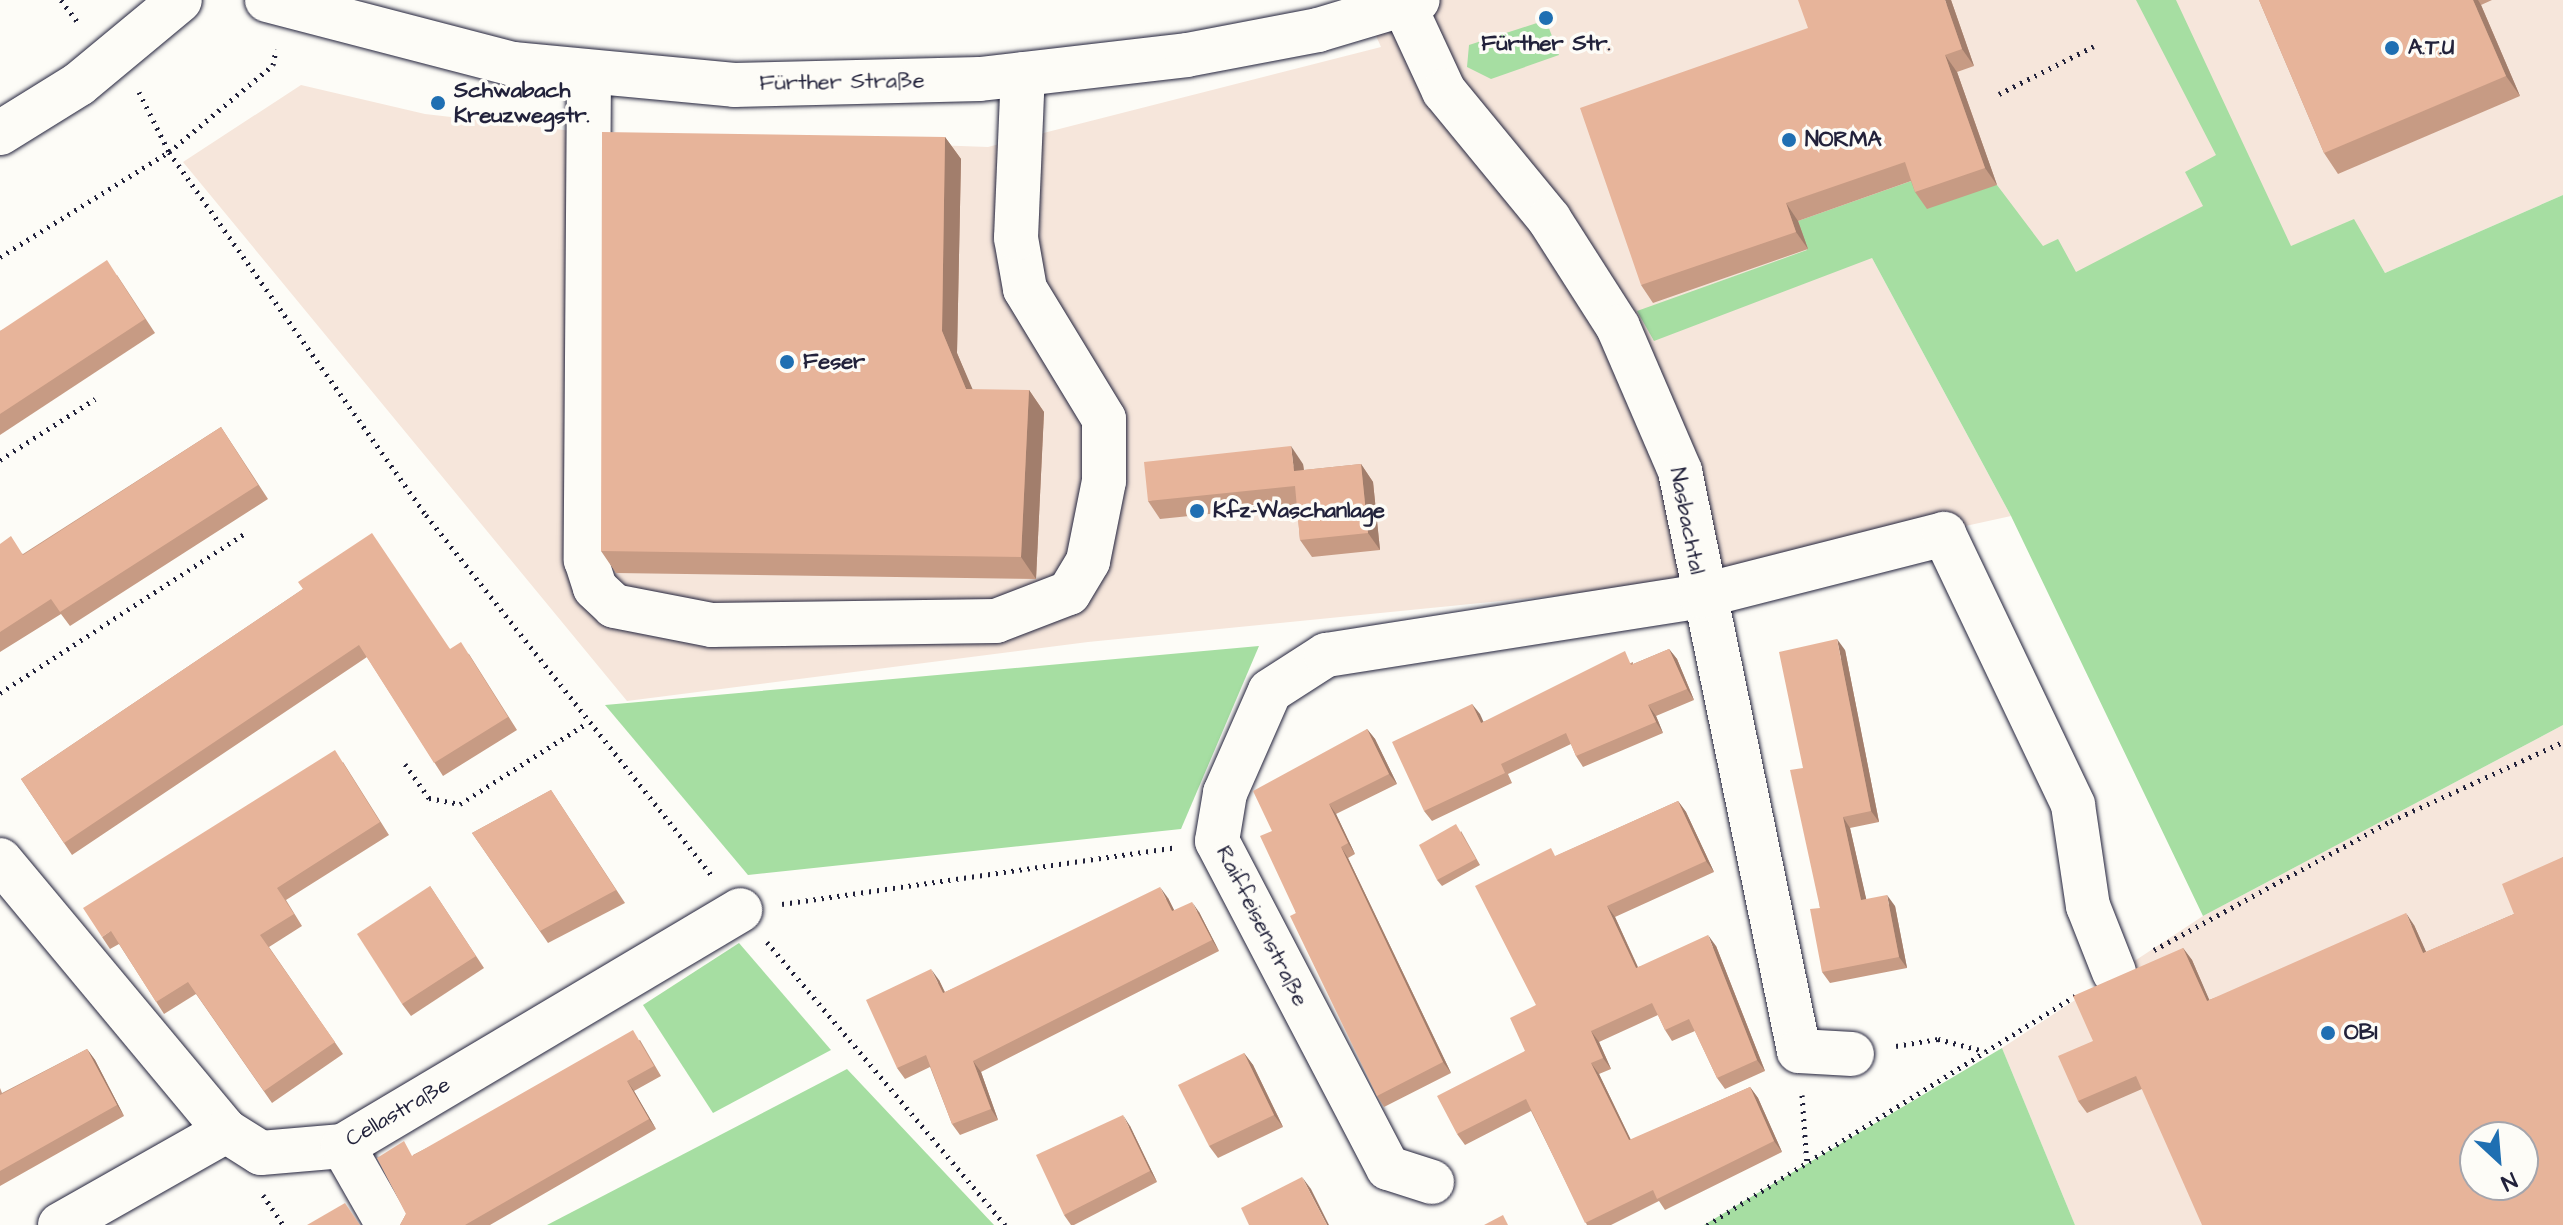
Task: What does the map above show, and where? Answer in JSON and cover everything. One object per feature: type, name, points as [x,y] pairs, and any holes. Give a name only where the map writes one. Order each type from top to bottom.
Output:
[{"type":"street","points":[[0,133],[106,61],[180,0]]},
{"type":"street","name":"Fürther Straße","points":[[276,4],[513,64],[734,85],[1023,74],[1187,55],[1411,2]]},
{"type":"street","name":"Nasbachtal","points":[[1411,2],[1444,91],[1549,219],[1618,327],[1680,471],[1701,596],[1799,1051]]},
{"type":"street","points":[[589,72],[586,560],[595,588],[614,606],[712,625],[996,621],[1069,593],[1088,561],[1104,481],[1104,419],[1025,289],[1016,238],[1023,74]]},
{"type":"street","name":"Raiffeisenstraße","points":[[1432,1182],[1388,1168],[1217,841],[1225,793],[1270,691],[1326,655],[1701,596],[1944,534],[2073,805],[2088,906],[2114,972]]},
{"type":"street","name":"Cellastraße","points":[[0,860],[226,1131],[261,1153],[343,1146],[740,910]]},
{"type":"street","points":[[1799,1051],[1852,1054]]},
{"type":"street","points":[[60,1225],[226,1131]]},
{"type":"street","points":[[343,1146],[388,1225]]},
{"type":"path","points":[[0,257],[169,152],[273,65],[276,4]]},
{"type":"path","points":[[1999,94],[2094,46]]},
{"type":"path","points":[[106,61],[151,102],[169,152],[426,515],[587,723],[1005,1225]]},
{"type":"path","points":[[0,460],[95,399]]},
{"type":"path","points":[[0,693],[245,533]]},
{"type":"path","points":[[405,764],[429,798],[460,804],[587,723]]},
{"type":"path","points":[[740,910],[1217,841]]},
{"type":"path","points":[[1852,1054],[1938,1039],[1985,1051]]},
{"type":"path","points":[[1799,1051],[1807,1165]]},
{"type":"shaded area","points":[[1360,0],[2563,0],[2563,195],[2385,273],[2353,220],[2105,339],[1872,258],[2011,516],[1724,579],[1088,642],[627,701],[183,162],[301,85],[425,114],[581,132],[988,147],[1381,47]]},
{"type":"shaded area","points":[[2563,725],[2563,1225],[2075,1225],[2002,1048],[2203,916]]},
{"type":"green space","points":[[2136,0],[2176,0],[2291,246],[2354,219],[2385,273],[2563,195],[2563,725],[2203,916],[2011,516],[1872,258],[1654,341],[1637,311],[1807,250],[1798,221],[1917,179],[1997,185],[2043,246],[2058,239],[2076,272],[2203,206],[2185,172],[2216,155]]},
{"type":"green space","points":[[1546,20],[1559,55],[1491,79],[1467,67],[1469,45]]},
{"type":"green space","points":[[1259,646],[1181,829],[748,875],[605,705]]},
{"type":"green space","points":[[739,943],[831,1050],[713,1113],[643,1005]]},
{"type":"green space","points":[[2002,1048],[2075,1225],[1704,1225]]},
{"type":"green space","points":[[847,1069],[994,1225],[547,1225]]},
{"type":"building","name":"NORMA","points":[[1798,0],[1945,0],[1962,49],[1945,55],[1985,168],[1915,192],[1905,162],[1786,203],[1796,232],[1641,285],[1580,108],[1808,28]]},
{"type":"building","name":"A.T.U","points":[[2259,0],[2473,0],[2506,76],[2324,153]]},
{"type":"building","name":"Feser","points":[[602,132],[945,137],[942,331],[966,389],[1029,390],[1021,557],[601,551]]},
{"type":"building","points":[[107,260],[145,319],[0,414],[0,331]]},
{"type":"building","points":[[221,427],[258,485],[60,612],[51,599],[0,632],[0,544],[11,536],[23,555]]},
{"type":"building","points":[[1291,446],[1294,471],[1361,464],[1368,533],[1300,540],[1295,486],[1148,501],[1144,462]]},
{"type":"building","points":[[372,533],[450,649],[461,642],[508,717],[434,763],[359,645],[64,843],[21,779],[303,589],[298,582]]},
{"type":"building","points":[[1837,639],[1871,811],[1843,817],[1861,900],[1887,895],[1899,957],[1822,972],[1810,909],[1820,908],[1790,770],[1803,768],[1779,652]]},
{"type":"building","points":[[1669,649],[1687,689],[1648,705],[1656,722],[1576,756],[1566,733],[1501,764],[1505,773],[1424,811],[1392,742],[1472,704],[1481,723],[1625,651],[1631,665]]},
{"type":"building","points":[[1367,729],[1389,774],[1329,804],[1348,843],[1341,847],[1443,1062],[1377,1096],[1290,916],[1296,913],[1260,836],[1272,831],[1253,791]]},
{"type":"building","points":[[335,750],[380,822],[277,888],[294,914],[260,935],[335,1042],[264,1091],[188,982],[156,1002],[111,931],[102,937],[83,908]]},
{"type":"building","points":[[551,790],[616,890],[540,931],[472,833]]},
{"type":"building","points":[[1678,801],[1706,861],[1607,906],[1636,968],[1708,935],[1757,1060],[1717,1078],[1689,1019],[1665,1030],[1652,1003],[1591,1031],[1603,1058],[1591,1063],[1629,1140],[1750,1087],[1774,1141],[1657,1199],[1653,1190],[1585,1223],[1526,1099],[1457,1134],[1437,1096],[1525,1051],[1510,1018],[1536,1005],[1475,886],[1551,848],[1555,856]]},
{"type":"building","points":[[1456,824],[1476,859],[1437,880],[1419,845]]},
{"type":"building","name":"OBI","points":[[2563,857],[2563,1225],[2202,1225],[2136,1076],[2078,1101],[2058,1056],[2093,1041],[2073,996],[2183,948],[2207,1001],[2406,913],[2423,953],[2514,914],[2502,884]]},
{"type":"building","points":[[430,886],[476,956],[402,1004],[357,934]]},
{"type":"building","points":[[1160,887],[1172,911],[1192,902],[1212,940],[973,1061],[991,1109],[952,1124],[926,1055],[897,1068],[866,1000],[931,969],[943,993]]},
{"type":"building","points":[[633,1030],[654,1066],[627,1081],[649,1119],[465,1225],[400,1225],[406,1214],[377,1158],[404,1141],[412,1156]]},
{"type":"building","points":[[87,1049],[117,1105],[0,1171],[0,1095]]},
{"type":"building","points":[[1244,1053],[1274,1115],[1209,1146],[1178,1085]]},
{"type":"building","points":[[1123,1115],[1150,1171],[1064,1215],[1036,1155]]},
{"type":"building","points":[[1302,1177],[1327,1225],[1249,1225],[1241,1208]]},
{"type":"building","points":[[345,1203],[360,1225],[307,1225]]},
{"type":"building","points":[[1503,1215],[1508,1225],[1484,1225]]},
{"type":"place","name":"Fürther Str.","points":[[1546,18]]},
{"type":"place","name":"A.T.U","points":[[2392,48]]},
{"type":"place","name":"Schwabach Kreuzwegstr.","points":[[438,103]]},
{"type":"place","name":"NORMA","points":[[1789,140]]},
{"type":"place","name":"Feser","points":[[787,362]]},
{"type":"place","name":"Kfz-Waschanlage","points":[[1197,511]]},
{"type":"place","name":"OBI","points":[[2328,1033]]}]
